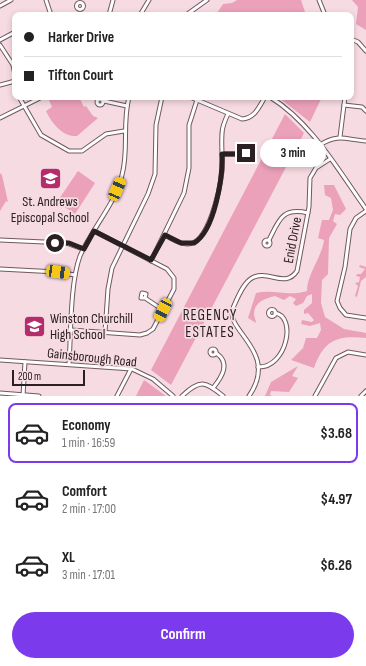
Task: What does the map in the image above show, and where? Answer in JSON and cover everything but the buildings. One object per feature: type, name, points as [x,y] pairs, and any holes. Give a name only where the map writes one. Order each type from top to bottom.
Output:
[{"type":"street","points":[[46,0],[50,12]]},
{"type":"street","points":[[110,12],[113,0]]},
{"type":"street","points":[[142,12],[149,0]]},
{"type":"street","points":[[190,12],[207,0]]},
{"type":"street","points":[[319,0],[324,12]]},
{"type":"street","points":[[0,6],[8,1]]},
{"type":"street","points":[[0,40],[12,34]]},
{"type":"street","points":[[354,40],[358,42],[366,51]]},
{"type":"street","points":[[0,45],[12,63]]},
{"type":"street","points":[[0,85],[12,82]]},
{"type":"street","points":[[21,100],[41,135],[72,152],[84,150],[106,134],[124,131]]},
{"type":"street","points":[[0,118],[36,100]]},
{"type":"street","points":[[69,364],[75,275],[84,249],[122,177],[124,164],[124,131],[128,100]]},
{"type":"street","points":[[105,332],[109,278],[122,245],[152,183],[156,164],[156,125],[161,100]]},
{"type":"street","points":[[151,260],[180,205],[186,188],[189,164],[189,125],[197,100],[239,118],[248,118],[257,111],[263,100]]},
{"type":"street","points":[[274,100],[296,117],[320,145],[366,210],[356,218],[350,230],[344,270],[337,298],[338,306],[344,314],[366,317]]},
{"type":"street","points":[[340,137],[345,100]]},
{"type":"street","points":[[104,101],[127,106]]},
{"type":"street","points":[[344,105],[362,107],[366,105]]},
{"type":"street","points":[[362,107],[366,111]]},
{"type":"street","points":[[165,235],[185,244],[194,243],[200,238],[217,201],[221,178],[222,134],[228,114]]},
{"type":"street","points":[[320,145],[330,138],[340,137],[366,140]]},
{"type":"street","points":[[222,154],[240,154]]},
{"type":"street","name":"Enid Drive","points":[[249,396],[255,383],[258,367],[253,348],[233,322],[231,316],[233,309],[246,283],[252,278],[260,276],[286,279],[295,274],[298,268],[308,213],[312,175],[316,168],[330,159]]},
{"type":"street","points":[[269,240],[283,215],[293,211],[308,213]]},
{"type":"street","points":[[71,330],[140,335],[147,333],[153,329],[174,289],[174,278],[169,271],[151,260],[94,231]]},
{"type":"street","points":[[0,240],[66,243],[84,249]]},
{"type":"street","points":[[0,269],[58,272],[75,275]]},
{"type":"street","points":[[145,298],[163,310]]},
{"type":"street","points":[[258,367],[267,367],[274,363],[285,343],[286,322],[282,316],[275,313]]},
{"type":"street","points":[[315,396],[336,358],[348,352],[366,354]]},
{"type":"street","points":[[213,388],[223,375],[224,369],[222,359],[216,354]]},
{"type":"street","name":"Gainsborough Road","points":[[0,360],[131,369],[153,379],[173,396]]},
{"type":"street","points":[[23,395],[25,362]]},
{"type":"street","points":[[117,396],[131,369]]},
{"type":"street","points":[[182,396],[196,384],[205,384],[223,396]]},
{"type":"street","points":[[361,396],[366,391]]},
{"type":"street","points":[[0,394],[39,396]]},
{"type":"shaded area","points":[[237,0],[301,0],[305,12],[218,12],[223,4],[232,3]]},
{"type":"shaded area","points":[[352,0],[366,0],[366,30],[356,24],[358,7]]},
{"type":"shaded area","points":[[49,100],[80,100],[84,107],[86,106],[93,116],[98,118],[77,136],[72,136],[58,128],[51,120],[46,111],[52,107]]},
{"type":"shaded area","points":[[282,100],[321,100],[310,122]]},
{"type":"shaded area","points":[[285,114],[304,133],[171,385],[151,370]]},
{"type":"shaded area","points":[[78,171],[95,183],[75,214],[57,202]]},
{"type":"shaded area","points":[[0,173],[2,175],[8,202],[6,201],[0,211]]},
{"type":"shaded area","points":[[324,185],[334,185],[346,209],[340,215],[335,214],[333,221],[337,224],[329,238],[328,274],[322,280],[321,303],[325,317],[344,329],[366,333],[366,338],[347,337],[333,341],[322,351],[314,368],[291,360],[303,348],[306,338],[317,338],[321,330],[320,323],[310,326],[301,324],[302,320],[312,322],[314,320],[308,313],[304,314],[304,310],[312,303],[312,294],[307,296],[303,303],[296,306],[293,303],[296,299],[290,296],[284,300],[275,296],[268,298],[261,301],[256,306],[254,314],[256,323],[248,318],[256,293],[301,293],[307,291],[309,278],[323,246],[324,240],[318,238],[322,220],[329,220],[333,210],[331,198],[325,195]]},
{"type":"shaded area","points":[[360,265],[366,267],[366,277],[361,281],[357,297],[355,296],[358,286],[355,283],[359,282],[360,277],[356,276],[357,274],[361,274],[365,269],[359,267]]},
{"type":"shaded area","points":[[298,366],[292,376],[298,378],[289,392],[271,391],[270,395],[272,396],[265,396],[271,382]]},
{"type":"shaded area","points":[[144,380],[166,396],[136,396]]},
{"type":"place","name":"St. Andrews Episcopal School","points":[[50,179]]},
{"type":"place","name":"Winston Churchill High School","points":[[35,326]]},
{"type":"district","name":"REGENCY ESTATES","points":[[210,324]]},
{"type":"route","points":[[55,243],[69,243],[84,249],[94,231],[151,260],[165,235],[181,243],[194,243],[202,236],[216,205],[222,170],[222,154],[240,154],[244,150],[246,153]]}]
